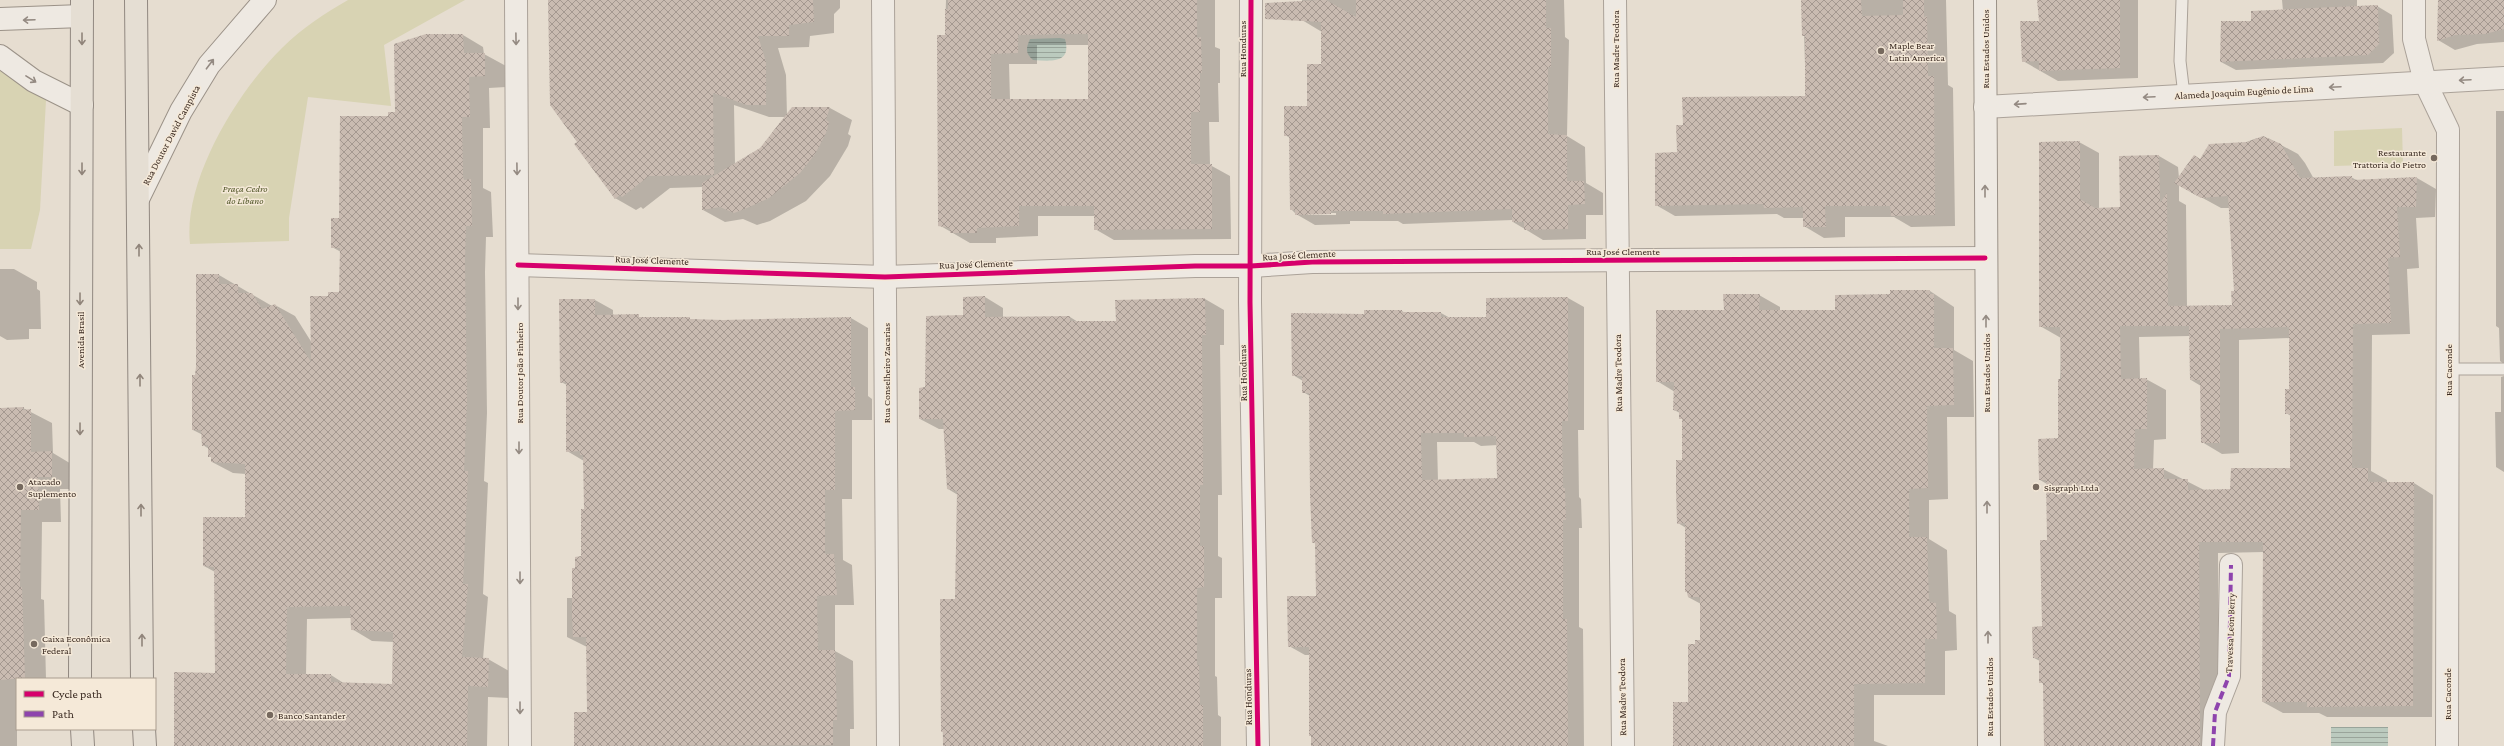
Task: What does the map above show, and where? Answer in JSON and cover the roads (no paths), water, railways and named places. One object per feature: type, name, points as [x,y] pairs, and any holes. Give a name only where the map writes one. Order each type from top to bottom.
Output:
[{"type":"main road","points":[[136,0],[139,197],[142,678]]},
{"type":"main road","name":"Avenida Brasil","points":[[80,678],[82,8]]},
{"type":"main road","points":[[82,730],[83,746]]},
{"type":"main road","points":[[144,730],[145,746]]},
{"type":"street","name":"Rua Doutor David Campista","points":[[139,197],[181,112],[209,65],[266,0]]},
{"type":"street","name":"Rua Doutor João Pinheiro","points":[[516,0],[520,746]]},
{"type":"street","name":"Rua Conselheiro Zacarias","points":[[883,0],[888,746]]},
{"type":"street","name":"Rua Honduras","points":[[1250,0],[1251,266],[1258,746]]},
{"type":"street","name":"Rua Madre Teodora","points":[[1615,0],[1616,260],[1623,746]]},
{"type":"street","name":"Rua Estados Unidos","points":[[1985,0],[1985,258],[1989,746]]},
{"type":"street","name":"Rua Caconde","points":[[2414,0],[2414,39],[2425,82],[2448,130],[2447,746]]},
{"type":"street","points":[[0,19],[82,8]]},
{"type":"street","points":[[0,56],[34,81],[82,105]]},
{"type":"street","name":"Alameda Joaquim Eugênio de Lima","points":[[1985,106],[2504,78]]},
{"type":"street","name":"Rua José Clemente","points":[[518,265],[885,277],[1195,266],[1251,266],[1312,262],[1985,258]]},
{"type":"street","name":"Travessa Leon Berry","points":[[2213,746],[2215,712],[2229,676],[2231,565]]},
{"type":"lane","points":[[2182,0],[2180,61],[2184,95]]},
{"type":"lane","points":[[2448,369],[2504,369]]},
{"type":"place","name":"Maple Bear Latin America","points":[[1881,51]]},
{"type":"place","name":"Restaurante Trattoria do Pietro","points":[[2434,158]]},
{"type":"place","name":"Atacado Suplemento","points":[[20,487]]},
{"type":"place","name":"Sisgraph Ltda","points":[[2036,487]]},
{"type":"place","name":"Caixa Econômica Federal","points":[[34,644]]},
{"type":"place","name":"Banco Santander","points":[[270,715]]},
{"type":"park label","name":"Praça Cedro do Líbano","points":[[245,194]]}]
